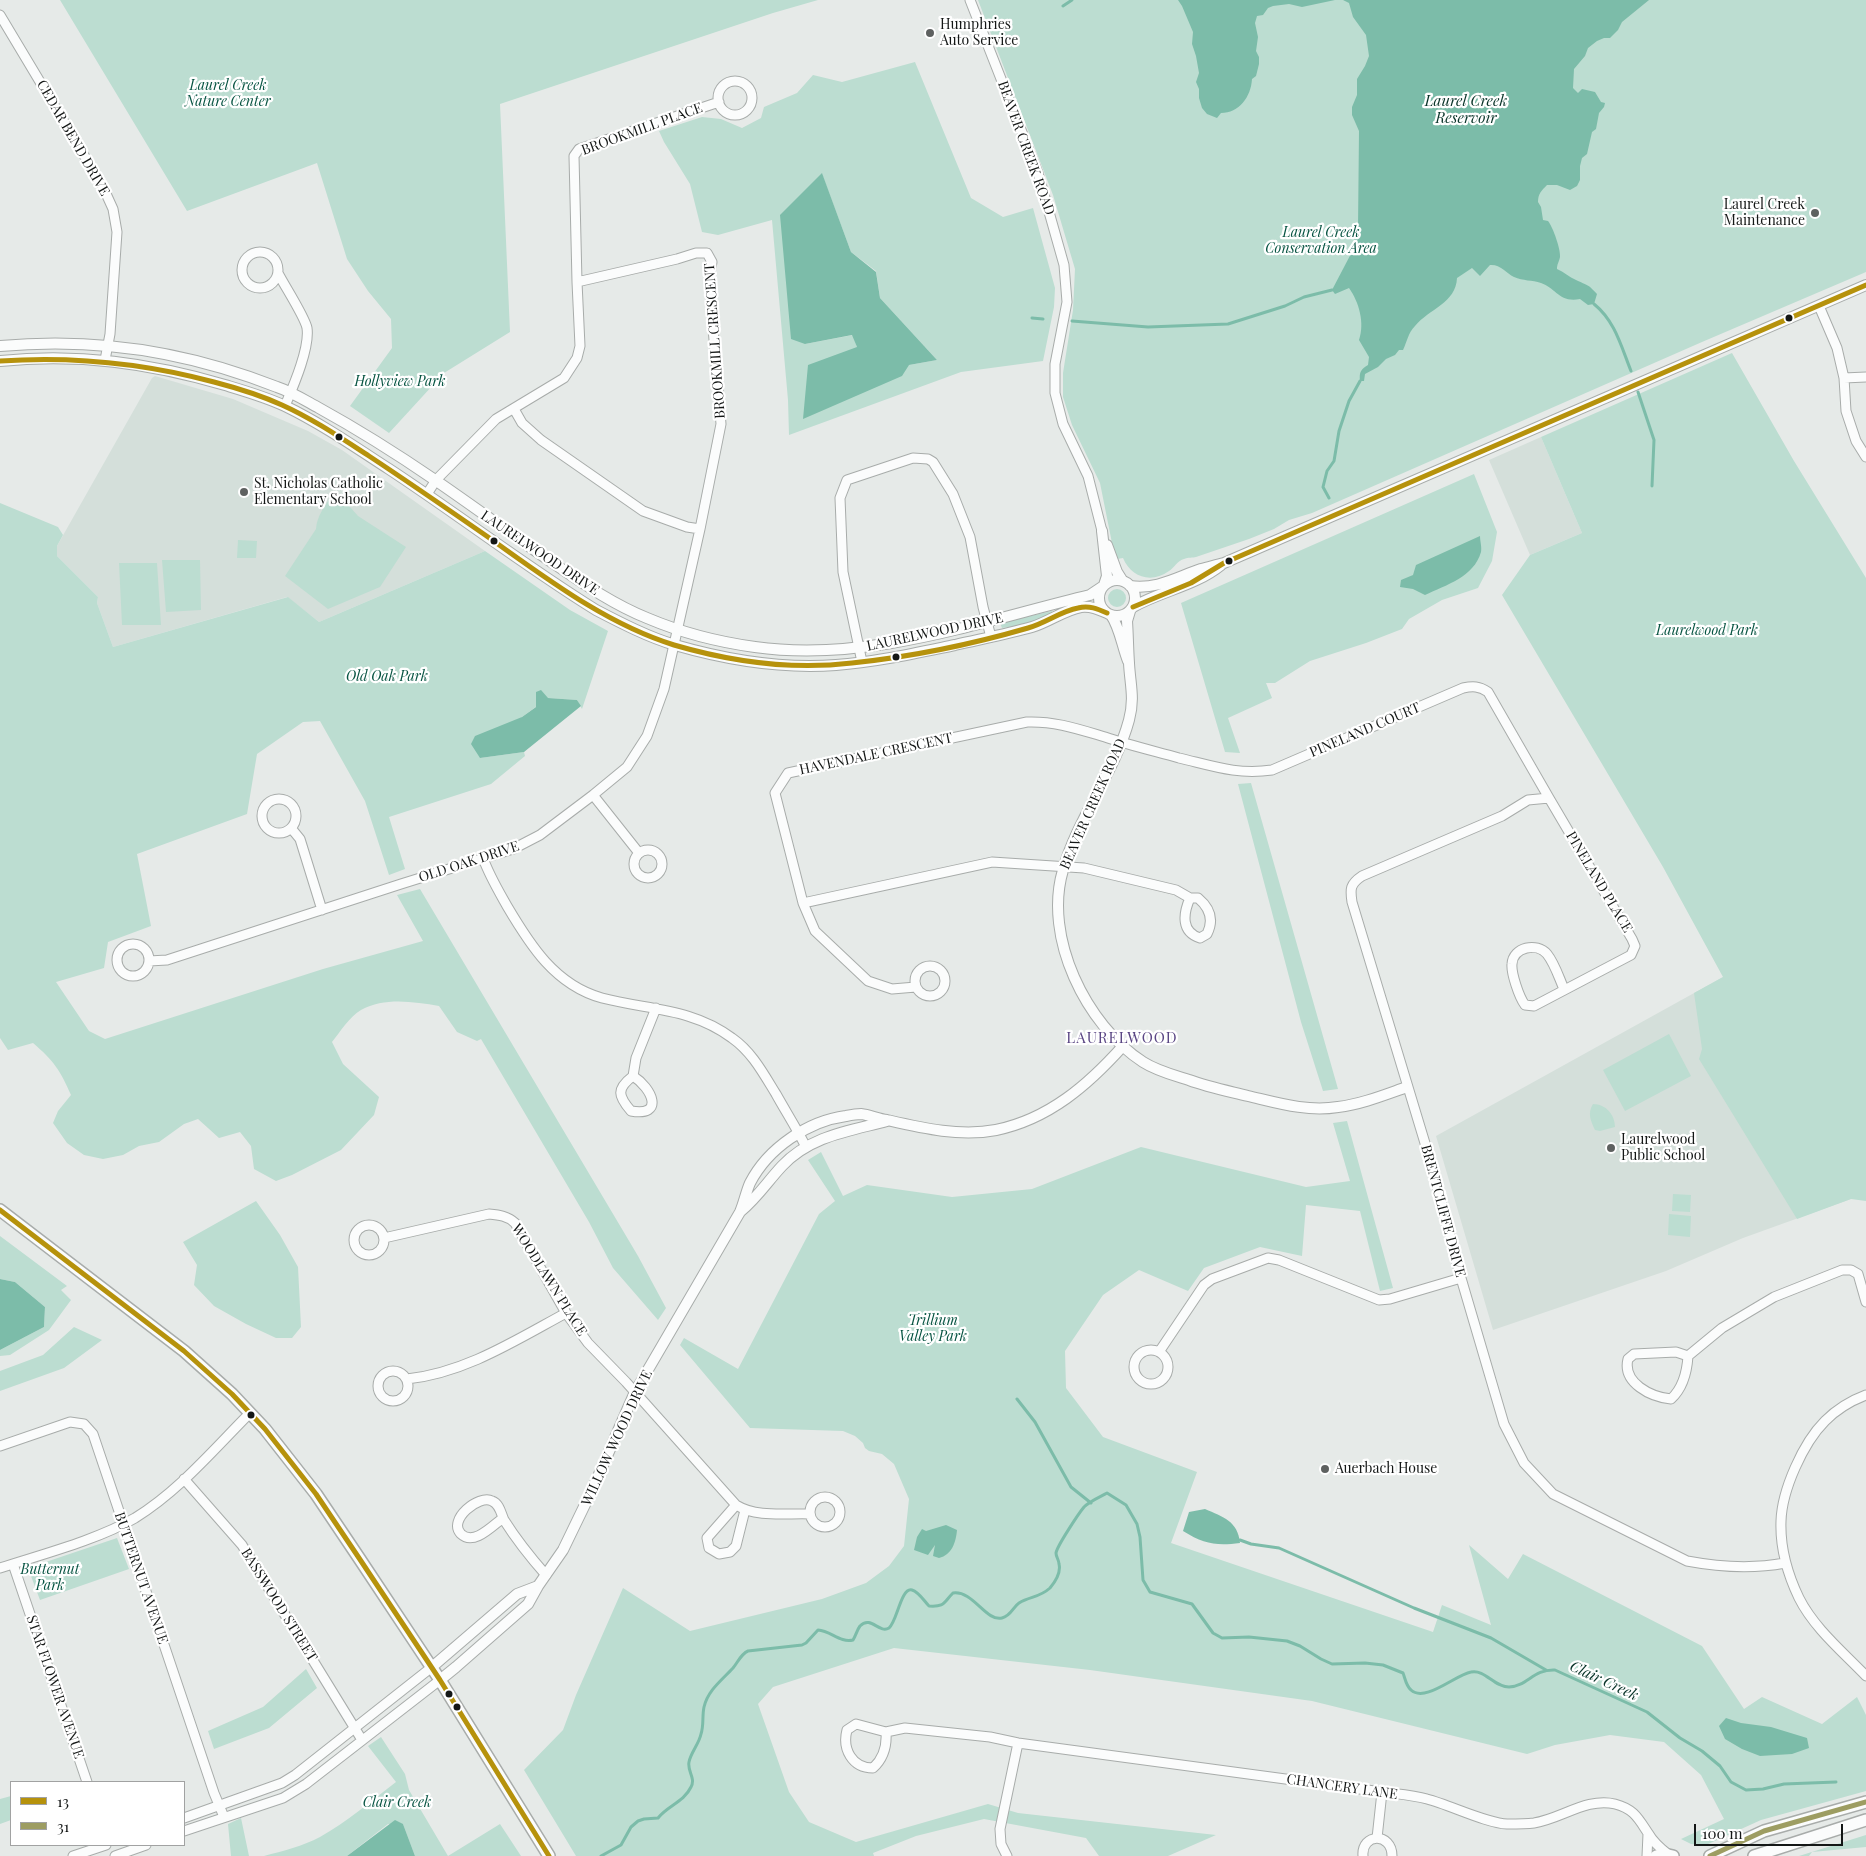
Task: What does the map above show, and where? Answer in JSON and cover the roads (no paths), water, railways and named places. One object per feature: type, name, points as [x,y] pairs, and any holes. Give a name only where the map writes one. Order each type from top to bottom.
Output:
[{"type":"main road","points":[[0,1210],[184,1351],[232,1394],[250,1413],[316,1494],[432,1667],[549,1856]]},
{"type":"main road","points":[[1710,1856],[1764,1831],[1866,1802]]},
{"type":"main road","points":[[1754,1856],[1866,1820]]},
{"type":"main road","points":[[1656,1856],[1671,1855]]},
{"type":"street","name":"BEAVER CREEK ROAD","points":[[970,0],[1038,173],[1062,255],[1066,276],[1067,302],[1055,364],[1055,393],[1063,424],[1088,476],[1102,530],[1117,572],[1126,583]]},
{"type":"street","name":"CEDAR BEND DRIVE","points":[[0,15],[103,187],[113,209],[116,220],[117,246],[105,360]]},
{"type":"street","name":"BROOKMILL PLACE","points":[[578,282],[574,156],[579,149],[719,102]]},
{"type":"street","points":[[278,273],[270,285],[258,288],[247,282],[242,268],[247,258],[254,253],[263,252],[272,256],[276,262],[278,273],[307,326],[307,338],[295,382],[285,406]]},
{"type":"street","name":"BROOKMILL CRESCENT","points":[[578,282],[696,253],[707,253],[712,262],[709,280],[721,424],[678,629]]},
{"type":"street","points":[[427,494],[436,480],[496,420],[564,378],[577,358],[580,346],[578,282]]},
{"type":"street","points":[[1224,563],[1211,574],[1168,593],[1143,601],[1121,616],[1109,614],[1100,604],[1100,592],[1103,586],[1112,580],[1145,588],[1224,563],[1866,285]]},
{"type":"street","points":[[1819,306],[1837,348],[1844,378],[1846,411],[1856,441],[1866,457]]},
{"type":"street","name":"LAURELWOOD DRIVE","points":[[0,346],[64,342],[108,345],[158,352],[196,360],[290,392],[358,429],[436,480],[585,585],[639,614],[678,629],[715,640],[755,647],[805,651],[860,648],[987,622],[1090,595],[1103,586]]},
{"type":"street","name":"LAURELWOOD DRIVE","points":[[0,360],[105,360],[168,369],[249,392],[285,406],[351,444],[596,610],[626,626],[674,645],[737,660],[810,666],[862,662],[896,657],[991,637],[1043,623],[1083,607],[1090,606],[1109,614]]},
{"type":"street","points":[[1844,378],[1866,377]]},
{"type":"street","points":[[514,409],[522,423],[541,440],[643,511],[687,527],[700,529]]},
{"type":"street","points":[[862,662],[843,572],[840,498],[847,480],[913,458],[928,459],[933,462],[952,494],[970,537],[991,637]]},
{"type":"street","name":"BEAVER CREEK ROAD","points":[[1102,530],[1106,576],[1103,586]]},
{"type":"street","points":[[1126,583],[1135,596],[1131,609]]},
{"type":"street","name":"BEAVER CREEK ROAD","points":[[1131,609],[1127,622],[1133,700],[1129,720],[1121,742],[1078,833],[1059,882],[1059,916],[1065,953],[1079,989],[1087,1003],[1100,1023],[1144,1062],[1166,1073],[1199,1084],[1304,1108],[1336,1108],[1358,1104],[1407,1087]]},
{"type":"street","name":"BEAVER CREEK ROAD","points":[[1109,614],[1116,622],[1129,664]]},
{"type":"street","name":"OLD OAK DRIVE","points":[[149,961],[167,960],[513,849],[540,835],[593,795],[627,766],[647,736],[664,689],[678,629]]},
{"type":"street","name":"PINELAND COURT","points":[[1121,742],[1229,771],[1256,772],[1272,770],[1463,688],[1473,686],[1488,692],[1548,798]]},
{"type":"street","name":"HAVENDALE CRESCENT","points":[[916,987],[892,989],[868,981],[815,931],[804,903],[775,793],[788,773],[1027,722],[1058,723],[1121,742]]},
{"type":"street","points":[[593,795],[639,854]]},
{"type":"street","name":"PINELAND PLACE","points":[[1548,798],[1635,946],[1630,955],[1534,1006],[1524,1005],[1520,999],[1511,965],[1513,958],[1522,950],[1531,946],[1539,947],[1546,953],[1554,965],[1564,989]]},
{"type":"street","name":"BRENTCLIFFE DRIVE","points":[[1548,798],[1528,800],[1502,816],[1362,876],[1354,881],[1350,890],[1431,1163],[1461,1278],[1504,1424],[1524,1463],[1554,1494],[1687,1561],[1709,1565],[1768,1566],[1785,1563]]},
{"type":"street","points":[[291,828],[300,839],[322,910]]},
{"type":"street","points":[[484,858],[488,872],[526,939],[543,961],[572,984],[602,998],[686,1014],[713,1026],[733,1038],[752,1056],[806,1147]]},
{"type":"street","points":[[804,903],[992,862],[1084,868],[1176,890],[1190,898]]},
{"type":"street","points":[[633,1076],[636,1058],[656,1008]]},
{"type":"street","name":"WILLOW WOOD DRIVE","points":[[440,1680],[528,1604],[563,1550],[635,1392],[740,1212],[750,1183],[766,1160],[799,1133],[831,1118],[860,1114],[888,1121],[968,1133],[995,1130],[1024,1122],[1046,1112],[1069,1098],[1098,1074],[1124,1046]]},
{"type":"street","name":"WILLOW WOOD DRIVE","points":[[740,1212],[756,1198],[782,1166],[806,1147],[843,1131],[888,1121]]},
{"type":"street","name":"WOODLAWN PLACE","points":[[384,1238],[489,1214],[501,1215],[511,1219],[566,1313],[588,1343],[635,1392],[736,1505],[745,1510]]},
{"type":"street","points":[[1160,1352],[1204,1285],[1212,1279],[1268,1258],[1279,1260],[1379,1300],[1390,1299],[1461,1278]]},
{"type":"street","points":[[1688,1356],[1676,1352],[1634,1354],[1628,1359],[1627,1372],[1634,1383],[1658,1398],[1671,1399],[1679,1392],[1687,1369],[1688,1356],[1722,1328],[1774,1297],[1842,1270],[1851,1270],[1858,1274],[1866,1302]]},
{"type":"street","points":[[407,1379],[422,1378],[474,1361],[524,1337],[566,1313]]},
{"type":"street","points":[[1866,1395],[1849,1401],[1824,1422],[1802,1454],[1787,1488],[1781,1521],[1785,1563],[1800,1599],[1817,1625],[1866,1676]]},
{"type":"street","points":[[0,1568],[108,1532],[149,1508],[184,1479],[250,1413]]},
{"type":"street","name":"BUTTERNUT AVENUE","points":[[0,1446],[70,1422],[84,1424],[93,1434],[224,1817]]},
{"type":"street","name":"BASSWOOD STREET","points":[[184,1479],[242,1546],[362,1740]]},
{"type":"street","points":[[503,1518],[476,1538],[468,1538],[463,1535],[459,1532],[457,1524],[460,1515],[477,1502],[485,1499],[494,1501],[503,1518],[532,1559],[546,1575]]},
{"type":"street","points":[[736,1505],[707,1538],[709,1548],[719,1554],[730,1552],[736,1546],[745,1510],[757,1513],[810,1514]]},
{"type":"street","name":"STAR FLOWER AVENUE","points":[[13,1564],[87,1781]]},
{"type":"street","points":[[185,1818],[282,1783],[295,1775],[432,1667],[517,1594],[538,1586]]},
{"type":"street","points":[[185,1831],[283,1798],[306,1784],[440,1680]]},
{"type":"street","points":[[856,1724],[886,1732],[886,1742],[882,1758],[877,1764],[873,1768],[864,1768],[856,1764],[848,1752],[844,1739],[847,1730],[856,1724]]},
{"type":"street","name":"CHANCERY LANE","points":[[886,1732],[905,1728],[990,1737],[1018,1744],[1382,1792],[1426,1799],[1505,1824],[1535,1822],[1591,1804],[1614,1804],[1636,1815],[1648,1834],[1661,1849],[1671,1855]]},
{"type":"street","points":[[1007,1856],[1001,1844],[1000,1829],[1018,1744]]},
{"type":"street","points":[[1377,1838],[1382,1792]]},
{"type":"street","points":[[1647,1856],[1648,1834]]},
{"type":"street","points":[[1363,1856],[1364,1847],[1367,1843],[1377,1838],[1385,1840],[1389,1844],[1392,1856]]},
{"type":"street","points":[[73,1856],[105,1846]]},
{"type":"street","points":[[115,1856],[143,1846]]},
{"type":"water","points":[[1178,0],[1335,0],[1302,7],[1289,4],[1273,6],[1268,8],[1263,15],[1257,16],[1255,23],[1258,37],[1256,51],[1259,57],[1259,64],[1256,76],[1252,79],[1249,92],[1243,103],[1233,110],[1221,113],[1217,118],[1207,114],[1202,108],[1196,82],[1199,73],[1192,44],[1193,32]]},
{"type":"water","name":"Laurel Creek Reservoir","points":[[1343,0],[1649,0],[1622,22],[1618,30],[1610,38],[1597,41],[1588,48],[1585,56],[1574,69],[1573,88],[1578,93],[1582,89],[1595,92],[1601,102],[1605,103],[1604,107],[1599,113],[1596,129],[1592,132],[1587,154],[1582,158],[1580,180],[1577,186],[1570,190],[1557,185],[1547,185],[1542,191],[1538,202],[1541,207],[1543,220],[1548,221],[1550,224],[1558,244],[1560,257],[1557,269],[1591,288],[1597,294],[1594,304],[1588,305],[1580,299],[1567,299],[1546,285],[1514,277],[1494,265],[1490,265],[1480,276],[1472,268],[1457,278],[1452,294],[1447,300],[1421,320],[1413,329],[1403,350],[1399,350],[1378,367],[1365,374],[1364,381],[1360,381],[1360,373],[1368,365],[1369,357],[1359,340],[1361,320],[1358,306],[1349,288],[1335,294],[1332,290],[1354,248],[1355,233],[1358,228],[1359,131],[1352,115],[1352,107],[1357,95],[1357,79],[1369,56],[1366,35],[1353,17],[1349,3]]},
{"type":"water","points":[[822,173],[851,252],[876,272],[880,298],[937,360],[909,365],[902,376],[803,419],[808,365],[857,347],[852,335],[805,344],[791,339],[780,215]]},
{"type":"water","points":[[1480,536],[1481,552],[1477,561],[1466,574],[1450,584],[1425,595],[1413,589],[1400,587],[1401,580],[1413,575],[1416,565]]},
{"type":"water","points":[[541,690],[548,698],[577,700],[581,706],[524,752],[480,758],[471,744],[475,736],[522,717],[536,707],[536,692]]},
{"type":"water","points":[[0,1279],[15,1282],[45,1307],[44,1327],[0,1350]]},
{"type":"water","points":[[1205,1509],[1223,1517],[1233,1525],[1239,1536],[1240,1543],[1210,1543],[1197,1539],[1183,1531],[1189,1512]]},
{"type":"water","points":[[946,1525],[957,1530],[956,1539],[947,1554],[939,1558],[933,1556],[935,1545],[928,1555],[914,1550],[917,1537],[922,1529],[926,1531]]},
{"type":"water","points":[[1726,1718],[1741,1723],[1771,1727],[1807,1738],[1809,1748],[1792,1754],[1760,1756],[1742,1749],[1725,1739],[1719,1726]]},
{"type":"water","points":[[395,1820],[403,1824],[415,1856],[347,1856]]},
{"type":"waterway","points":[[1063,6],[1072,0]]},
{"type":"waterway","points":[[1072,321],[1148,327],[1228,324],[1285,306],[1304,297],[1332,290]]},
{"type":"waterway","points":[[1594,304],[1612,326],[1631,371]]},
{"type":"waterway","points":[[1032,318],[1043,319]]},
{"type":"waterway","points":[[1329,498],[1323,487],[1327,471],[1334,461],[1339,431],[1349,401],[1360,381]]},
{"type":"waterway","points":[[1638,392],[1654,440],[1652,486]]},
{"type":"waterway","points":[[1017,1399],[1035,1422],[1071,1487],[1091,1503]]},
{"type":"waterway","name":"Clair Creek","points":[[601,1856],[621,1845],[631,1827],[638,1821],[658,1818],[688,1792],[693,1781],[689,1762],[700,1738],[703,1710],[706,1701],[716,1686],[746,1652],[802,1645],[818,1630],[844,1640],[853,1640],[860,1626],[864,1623],[871,1623],[882,1629],[889,1628],[905,1594],[912,1590],[929,1606],[941,1605],[953,1593],[960,1593],[967,1596],[990,1615],[996,1618],[1005,1617],[1019,1603],[1042,1594],[1050,1588],[1058,1574],[1059,1563],[1056,1553],[1064,1537],[1084,1507],[1107,1493],[1126,1505],[1137,1524],[1140,1537],[1143,1580],[1150,1592],[1192,1604],[1213,1633],[1222,1638],[1249,1637],[1287,1641],[1332,1664],[1365,1663],[1383,1665],[1403,1673],[1408,1686],[1417,1693],[1432,1691],[1471,1672],[1481,1673],[1499,1684],[1509,1687],[1521,1684],[1541,1672],[1555,1670],[1647,1712],[1680,1738],[1702,1751],[1720,1766],[1731,1782],[1746,1790],[1763,1789],[1784,1784],[1836,1782]]},
{"type":"waterway","points":[[1240,1540],[1251,1544],[1279,1548],[1414,1608],[1491,1638],[1546,1670]]},
{"type":"place","name":"Humphries Auto Service","points":[[930,33]]},
{"type":"place","name":"Laurel Creek Maintenance","points":[[1815,213]]},
{"type":"place","name":"St. Nicholas Catholic Elementary School","points":[[244,492]]},
{"type":"place","name":"Laurelwood Public School","points":[[1611,1148]]},
{"type":"place","name":"Auerbach House","points":[[1325,1469]]},
{"type":"district","name":"LAURELWOOD","points":[[1122,1038]]},
{"type":"park label","name":"Laurel Creek Nature Center","points":[[228,94]]},
{"type":"park label","name":"Laurel Creek Conservation Area","points":[[1321,242]]},
{"type":"park label","name":"Hollyview Park","points":[[400,382]]},
{"type":"park label","name":"Laurelwood Park","points":[[1707,631]]},
{"type":"park label","name":"Old Oak Park","points":[[387,677]]},
{"type":"park label","name":"Trillium Valley Park","points":[[933,1329]]},
{"type":"park label","name":"Butternut Park","points":[[50,1578]]}]
